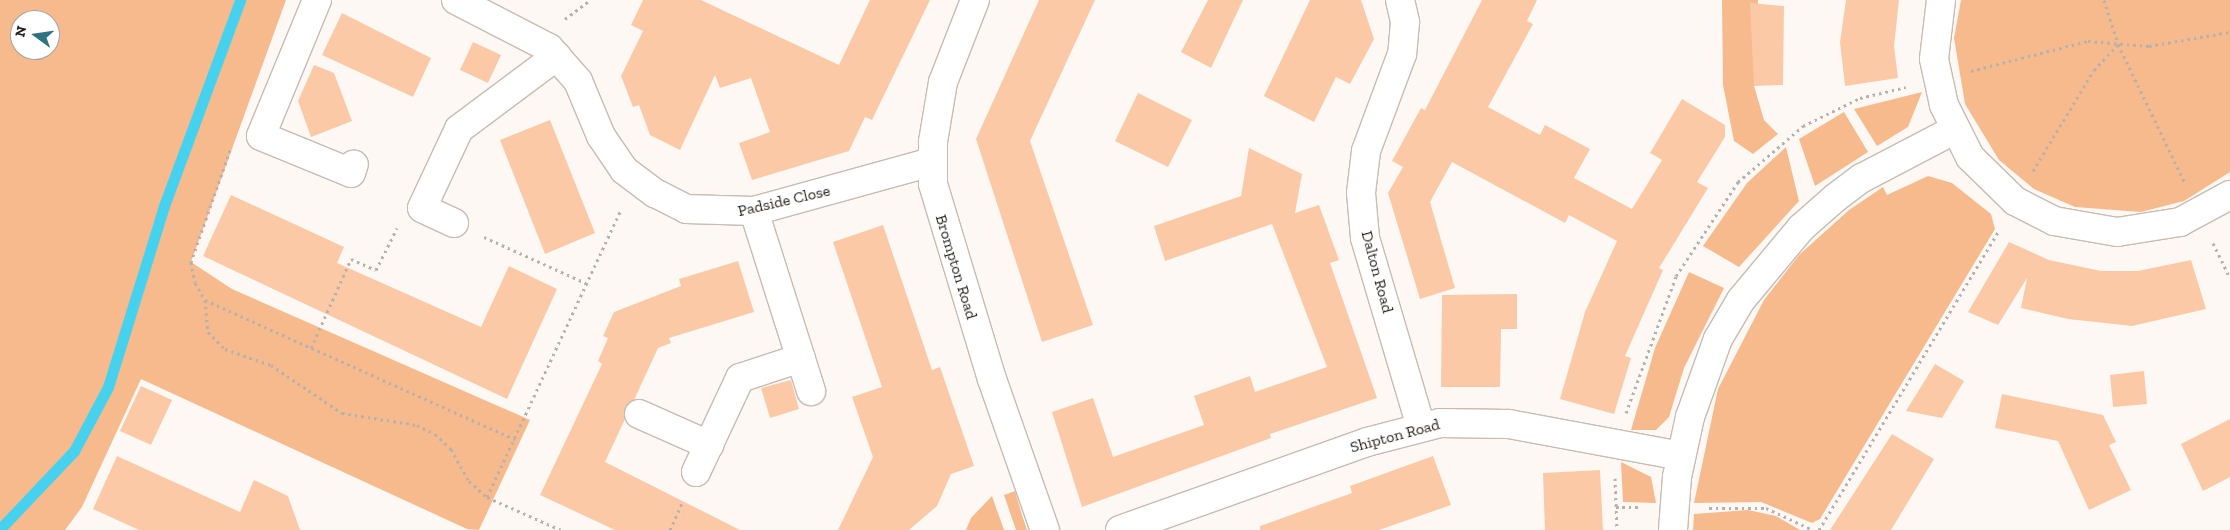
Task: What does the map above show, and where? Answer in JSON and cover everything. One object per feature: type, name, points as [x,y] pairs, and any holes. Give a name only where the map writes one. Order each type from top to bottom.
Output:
[{"type":"street","points":[[317,0],[261,136],[351,173],[354,164]]},
{"type":"street","name":"Padside Close","points":[[456,0],[538,39],[557,56],[584,92],[608,148],[634,180],[686,209],[754,211],[932,162]]},
{"type":"street","name":"Brompton Road","points":[[975,0],[945,72],[932,162],[940,219],[1045,530]]},
{"type":"street","name":"Dalton Road","points":[[1400,0],[1405,22],[1402,54],[1366,151],[1361,193],[1365,238],[1421,427]]},
{"type":"street","points":[[1941,0],[1934,59],[1954,130],[1980,169],[2015,201],[2054,221],[2104,232],[2160,228],[2199,214],[2230,195]]},
{"type":"street","points":[[454,223],[422,208],[458,129],[557,56]]},
{"type":"street","points":[[1673,519],[1681,456],[1718,339],[1769,263],[1815,214],[1862,178],[1954,130]]},
{"type":"street","points":[[754,211],[811,391]]},
{"type":"street","points":[[696,472],[740,378],[801,358]]},
{"type":"street","points":[[639,414],[709,445]]},
{"type":"street","name":"Shipton Road","points":[[1120,530],[1421,427],[1453,422],[1509,424],[1681,456]]},
{"type":"path","points":[[2104,0],[2118,44],[2230,278]]},
{"type":"path","points":[[1819,530],[2094,70],[2118,44]]},
{"type":"path","points":[[487,497],[634,180]]},
{"type":"path","points":[[311,348],[351,258],[376,270],[395,230],[422,208]]},
{"type":"path","points":[[454,223],[586,283]]},
{"type":"path","points":[[191,262],[195,283],[205,300],[208,332],[225,349],[271,364],[342,413],[417,425],[435,434],[451,449],[469,481],[487,497],[561,530]]},
{"type":"path","points":[[205,300],[515,439]]},
{"type":"path","points":[[1616,507],[1673,519],[1761,507],[1812,530]]},
{"type":"shaded area","points":[[0,0],[286,0],[191,262],[232,289],[530,420],[479,530],[467,529],[141,379],[82,507],[65,530],[0,530]]},
{"type":"shaded area","points":[[1722,0],[1758,0],[1754,86],[1764,120],[1778,134],[1753,154],[1734,141],[1723,85]]},
{"type":"shaded area","points":[[1961,0],[2230,0],[2230,172],[2184,201],[2141,212],[2075,207],[2034,189],[1999,160],[1965,104],[1954,38]]},
{"type":"shaded area","points":[[1922,92],[1908,127],[1877,146],[1854,109]]},
{"type":"shaded area","points":[[1844,112],[1868,152],[1815,186],[1799,139]]},
{"type":"shaded area","points":[[1786,147],[1799,201],[1739,267],[1703,246],[1747,183]]},
{"type":"shaded area","points":[[1928,176],[1952,183],[1991,214],[1995,229],[1820,519],[1812,523],[1761,502],[1694,503],[1718,389],[1764,300],[1799,255],[1849,210],[1883,187],[1887,195]]},
{"type":"shaded area","points":[[1689,272],[1724,288],[1684,368],[1669,417],[1656,430],[1631,430],[1655,348]]},
{"type":"shaded area","points":[[1621,462],[1651,477],[1656,503],[1623,502]]},
{"type":"shaded area","points":[[1015,491],[1027,530],[1016,530],[1004,495]]},
{"type":"shaded area","points":[[992,496],[1004,530],[966,530],[971,518]]},
{"type":"shaded area","points":[[1748,510],[1776,516],[1800,530],[1693,530],[1694,514]]},
{"type":"building","points":[[643,0],[701,0],[839,65],[870,0],[930,0],[872,120],[865,117],[849,151],[752,180],[739,143],[770,132],[751,78],[720,88],[715,75],[680,150],[650,135],[639,105],[633,107],[621,76],[643,31],[631,25]]},
{"type":"building","points":[[1039,0],[1095,0],[1030,141],[1093,325],[1042,342],[976,139]]},
{"type":"building","points":[[1208,0],[1243,0],[1211,68],[1181,52]]},
{"type":"building","points":[[1310,0],[1361,0],[1374,39],[1350,84],[1336,77],[1314,122],[1264,96]]},
{"type":"building","points":[[1482,0],[1537,0],[1527,21],[1533,24],[1488,107],[1540,135],[1545,125],[1590,149],[1574,178],[1632,209],[1662,160],[1650,153],[1682,99],[1725,125],[1725,137],[1697,182],[1708,188],[1659,268],[1663,270],[1625,356],[1631,358],[1614,414],[1560,399],[1585,312],[1617,241],[1569,215],[1565,223],[1452,162],[1430,202],[1455,288],[1420,299],[1388,193],[1403,167],[1392,161],[1421,108],[1425,110]]},
{"type":"building","points":[[1846,0],[1899,0],[1894,46],[1898,78],[1845,86],[1840,42]]},
{"type":"building","points":[[1750,3],[1784,6],[1783,85],[1754,86]]},
{"type":"building","points":[[342,13],[431,58],[413,97],[322,55]]},
{"type":"building","points":[[473,42],[501,55],[488,83],[460,70]]},
{"type":"building","points":[[314,65],[334,73],[352,121],[311,137],[298,101]]},
{"type":"building","points":[[1138,93],[1192,120],[1168,167],[1115,141]]},
{"type":"building","points":[[550,120],[595,233],[545,254],[500,140]]},
{"type":"building","points":[[1249,148],[1302,174],[1295,213],[1319,205],[1339,260],[1330,263],[1377,398],[1270,434],[1271,438],[1082,507],[1052,412],[1093,398],[1113,457],[1204,425],[1194,396],[1250,376],[1255,392],[1327,367],[1272,224],[1165,261],[1154,226],[1241,196]]},
{"type":"building","points":[[231,195],[344,247],[337,263],[481,327],[509,266],[557,289],[507,399],[203,256]]},
{"type":"building","points":[[883,225],[932,370],[940,367],[974,466],[951,474],[937,506],[909,530],[838,530],[873,457],[852,397],[882,387],[833,242]]},
{"type":"building","points":[[2009,242],[2049,260],[2101,271],[2138,271],[2191,260],[2206,309],[2132,326],[2068,319],[2021,308],[2027,278],[1998,325],[1968,312]]},
{"type":"building","points":[[738,261],[754,312],[669,338],[671,343],[658,348],[634,400],[625,407],[625,419],[605,462],[740,530],[615,530],[540,495],[602,364],[598,361],[608,338],[603,336],[614,312],[681,286],[679,279]]},
{"type":"building","points":[[1517,294],[1517,329],[1501,329],[1500,387],[1441,387],[1442,295]]},
{"type":"building","points":[[1935,364],[1964,381],[1942,418],[1906,411]]},
{"type":"building","points":[[2144,371],[2147,404],[2113,407],[2110,375]]},
{"type":"building","points":[[791,380],[799,409],[770,418],[761,388]]},
{"type":"building","points":[[141,386],[172,400],[151,445],[120,431]]},
{"type":"building","points":[[2002,394],[2103,415],[2116,442],[2109,445],[2131,490],[2089,510],[2058,441],[1995,428]]},
{"type":"building","points":[[2230,419],[2230,477],[2203,491],[2181,444]]},
{"type":"building","points":[[1892,434],[1934,459],[1891,530],[1830,530]]},
{"type":"building","points":[[117,456],[240,512],[254,480],[288,496],[300,530],[139,530],[93,509]]},
{"type":"building","points":[[1433,456],[1451,505],[1379,530],[1260,530],[1260,526],[1352,493],[1350,486]]},
{"type":"building","points":[[1600,470],[1603,530],[1545,530],[1543,473]]},
{"type":"waterway","points":[[0,529],[74,451],[108,387],[164,206],[240,0]]}]
